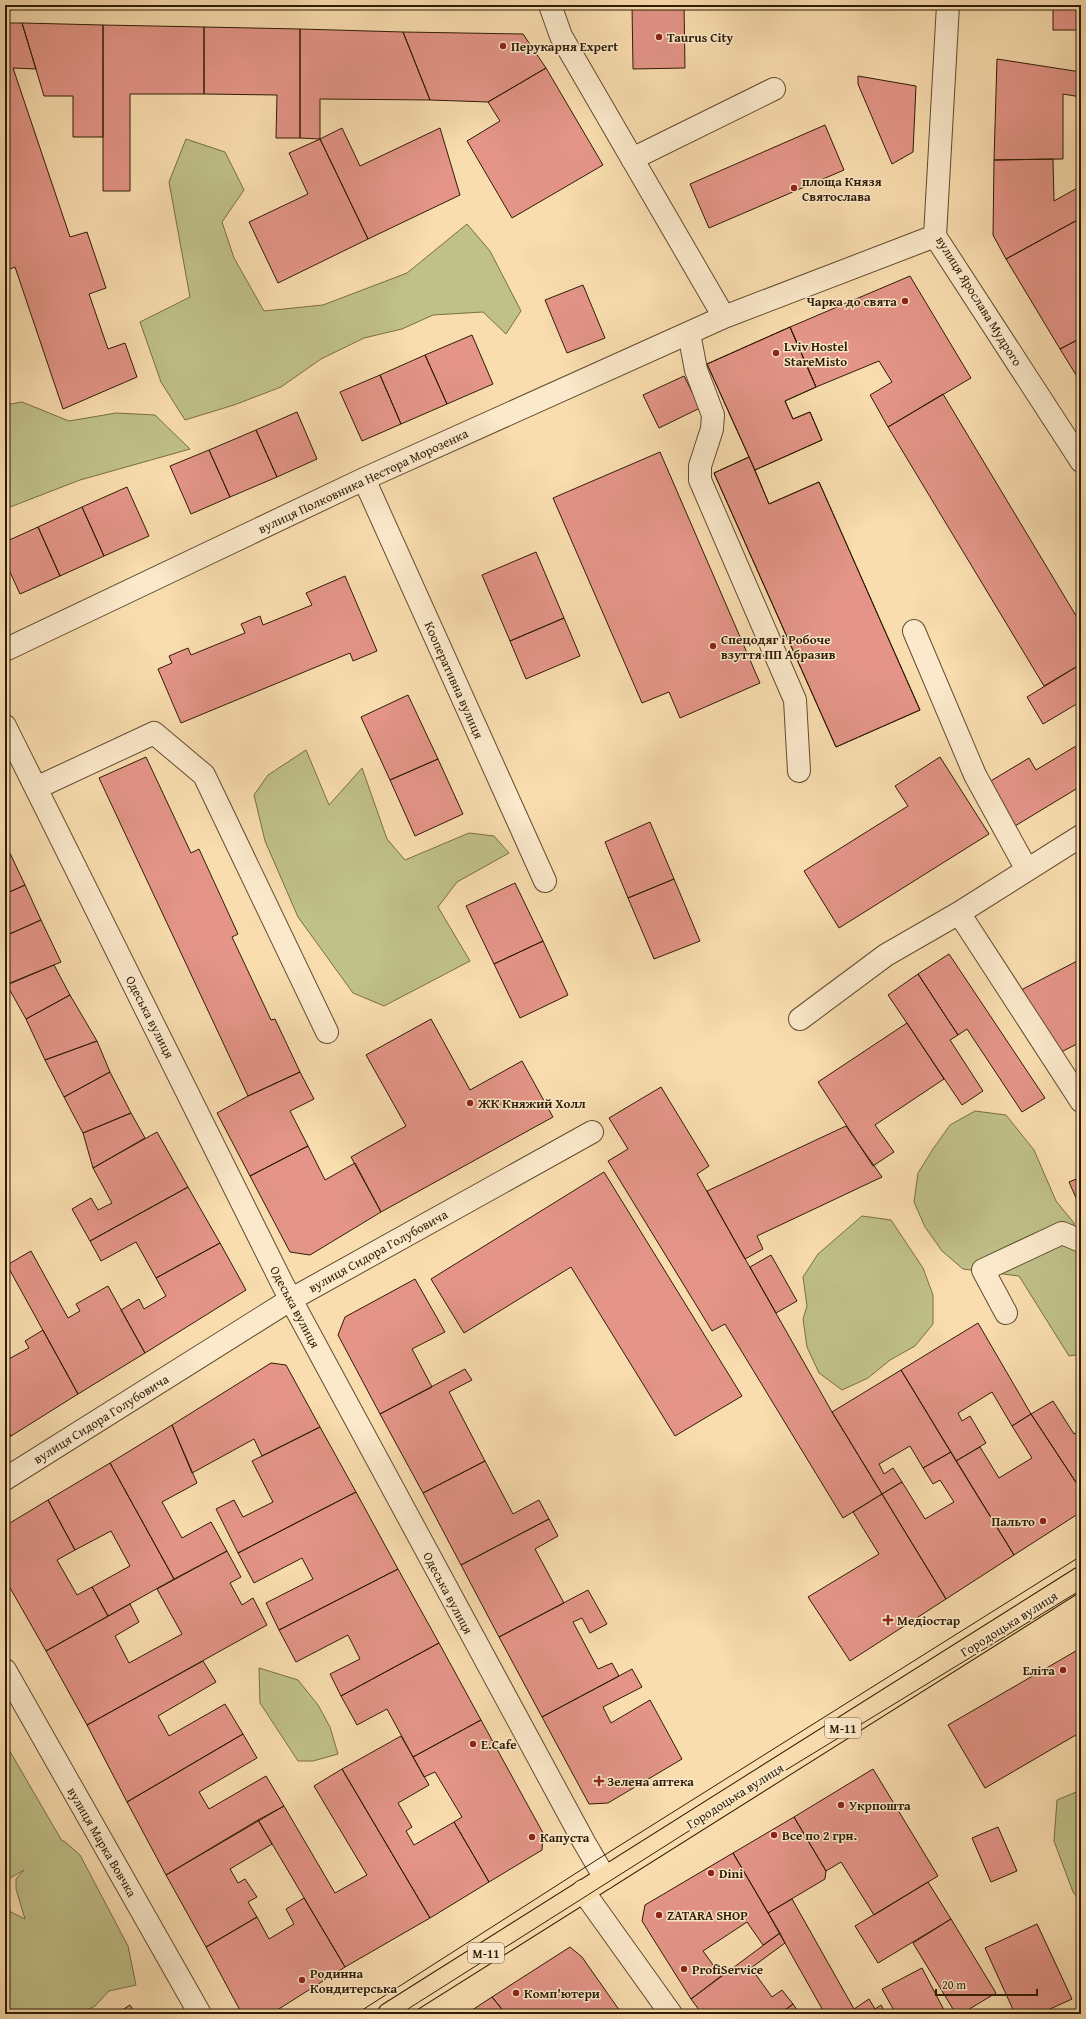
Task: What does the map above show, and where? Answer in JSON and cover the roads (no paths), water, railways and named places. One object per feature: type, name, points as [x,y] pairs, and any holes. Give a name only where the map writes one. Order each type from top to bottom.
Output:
[{"type":"main road","name":"Городоцька вулиця","points":[[389,2014],[1081,1578]]},
{"type":"street","points":[[550,5],[561,36],[724,317],[935,236]]},
{"type":"street","name":"вулиця Ярослава Мудрого","points":[[948,5],[935,236],[1081,460]]},
{"type":"street","points":[[632,160],[774,89]]},
{"type":"street","name":"вулиця Полковника Нестора Морозенка","points":[[5,650],[364,479],[724,317]]},
{"type":"street","points":[[689,333],[696,370],[713,415],[712,429],[700,466],[700,480],[795,700],[799,770]]},
{"type":"street","name":"Кооперативна вулиця","points":[[364,479],[546,881]]},
{"type":"street","points":[[914,631],[975,775],[1027,870]]},
{"type":"street","name":"Одеська вулиця","points":[[5,726],[290,1300],[576,1828],[605,1878]]},
{"type":"street","points":[[36,788],[154,733],[160,738],[204,775],[327,1032]]},
{"type":"street","points":[[800,1019],[886,955],[959,913],[1081,836]]},
{"type":"street","points":[[959,913],[1081,1101]]},
{"type":"street","name":"вулиця Сидора Голубовича","points":[[5,1479],[290,1300],[592,1132]]},
{"type":"street","points":[[1006,1313],[983,1270],[1062,1233],[1081,1241]]},
{"type":"street","name":"вулиця Марка Вовчка","points":[[5,1670],[200,2014]]},
{"type":"street","points":[[583,1891],[671,2014]]},
{"type":"tram line","points":[[356,2014],[595,1861],[1081,1556]]},
{"type":"tram line","points":[[400,2014],[763,1784],[1081,1590]]},
{"type":"place","name":"Taurus City","points":[[659,37]]},
{"type":"place","name":"Перукарня Expert","points":[[503,46]]},
{"type":"place","name":"площа Князя Святослава","points":[[794,188]]},
{"type":"place","name":"Чарка до свята","points":[[905,301]]},
{"type":"place","name":"Lviv Hostel StareMisto","points":[[776,353]]},
{"type":"place","name":"Спецодяг і Робоче взуття ПП Абразив","points":[[713,646]]},
{"type":"place","name":"ЖК Княжий Холл","points":[[470,1103]]},
{"type":"place","name":"Пальто","points":[[1043,1521]]},
{"type":"place","name":"Медіостар","points":[[888,1620]]},
{"type":"place","name":"Еліта","points":[[1063,1670]]},
{"type":"place","name":"E.Cafe","points":[[473,1744]]},
{"type":"place","name":"Зелена аптека","points":[[599,1781]]},
{"type":"place","name":"Укрпошта","points":[[841,1805]]},
{"type":"place","name":"Все по 2 грн.","points":[[774,1835]]},
{"type":"place","name":"Капуста","points":[[532,1837]]},
{"type":"place","name":"Dini","points":[[711,1873]]},
{"type":"place","name":"ZATARA SHOP","points":[[659,1915]]},
{"type":"place","name":"ProfiService","points":[[684,1969]]},
{"type":"place","name":"Родинна Кондитерська","points":[[302,1980]]},
{"type":"place","name":"Комп'ютери","points":[[516,1993]]}]
